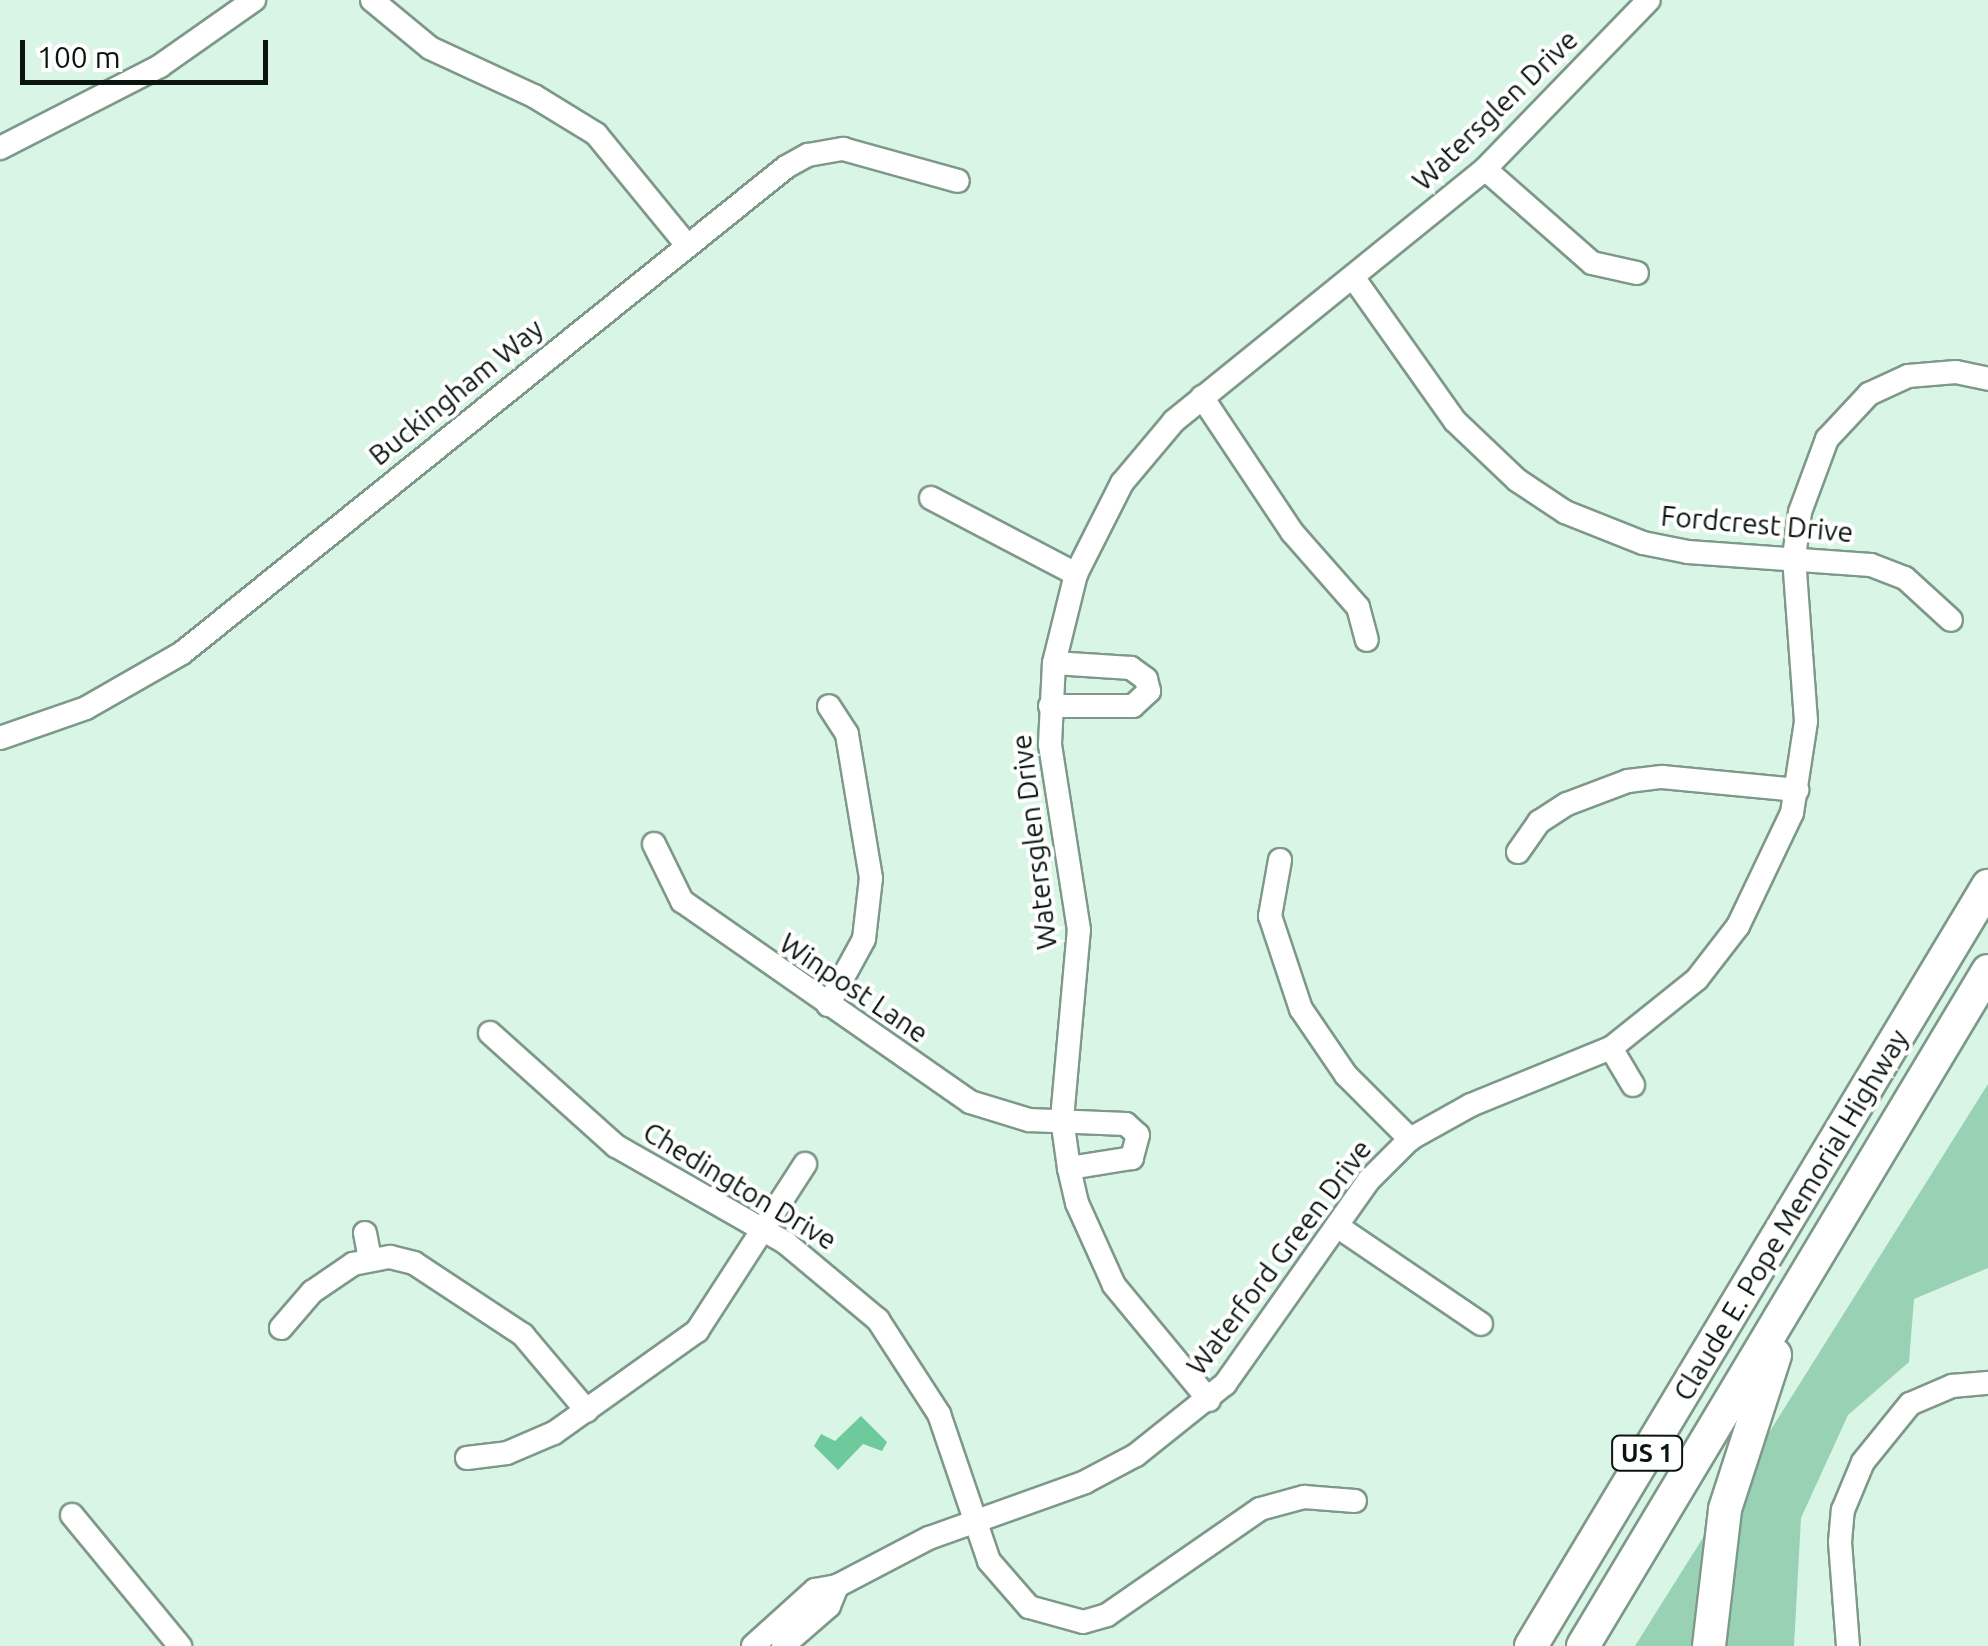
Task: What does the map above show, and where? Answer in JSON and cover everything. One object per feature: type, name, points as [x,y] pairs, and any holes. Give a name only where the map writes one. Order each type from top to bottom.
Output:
[{"type":"highway","name":"Claude E. Pope Memorial Highway","points":[[1531,1646],[1988,886]]},
{"type":"highway","name":"Claude E. Pope Memorial Highway","points":[[1583,1646],[1988,970]]},
{"type":"highway","points":[[1709,1646],[1725,1509],[1801,1284]]},
{"type":"street","points":[[0,148],[170,60],[254,0]]},
{"type":"street","points":[[372,0],[430,48],[547,102],[596,134],[686,244]]},
{"type":"street","name":"Watersglen Drive","points":[[1209,1400],[1114,1285],[1076,1203],[1069,1168],[1062,1119],[1079,930],[1053,778],[1050,706],[1054,664],[1076,574],[1122,483],[1202,396],[1485,169],[1649,0]]},
{"type":"street","name":"Buckingham Way","points":[[0,738],[86,708],[182,653],[762,183],[819,152],[861,151],[958,181]]},
{"type":"street","points":[[1485,169],[1580,255],[1604,268],[1637,272]]},
{"type":"street","name":"Fordcrest Drive","points":[[1353,277],[1455,421],[1516,480],[1565,512],[1643,543],[1688,552],[1794,557],[1889,571],[1926,592],[1951,620]]},
{"type":"street","name":"Waterford Green Drive","points":[[753,1646],[816,1590],[838,1586],[890,1555],[1113,1468],[1209,1400],[1336,1226],[1410,1140],[1471,1105],[1611,1048],[1688,988],[1738,926],[1784,839],[1797,790],[1806,721],[1794,557],[1812,476],[1850,409],[1908,376],[1944,371],[1988,379]]},
{"type":"street","points":[[1202,396],[1292,532],[1358,607],[1367,640]]},
{"type":"street","points":[[931,498],[1076,574]]},
{"type":"street","points":[[1050,706],[1134,706],[1149,692],[1146,680],[1131,668],[1054,664]]},
{"type":"street","points":[[828,1005],[864,939],[871,878],[848,734],[829,706]]},
{"type":"street","points":[[1518,852],[1539,822],[1567,804],[1628,781],[1662,777],[1797,790]]},
{"type":"street","name":"Winpost Lane","points":[[654,844],[682,900],[970,1102],[1029,1120],[1126,1124],[1140,1142],[1123,1161],[1069,1168]]},
{"type":"street","points":[[1280,860],[1270,916],[1300,1009],[1346,1075],[1410,1140]]},
{"type":"street","name":"Chedington Drive","points":[[490,1033],[616,1146],[766,1232],[838,1281],[896,1344],[939,1414],[988,1561],[1015,1597],[1029,1608],[1083,1622]]},
{"type":"street","points":[[1611,1048],[1633,1086]]},
{"type":"street","points":[[466,1458],[532,1443],[587,1411],[698,1331],[766,1232],[805,1164]]},
{"type":"street","points":[[1336,1226],[1480,1324]]},
{"type":"street","points":[[365,1234],[370,1258]]},
{"type":"street","points":[[280,1328],[333,1275],[370,1258],[414,1263],[461,1289],[523,1335],[587,1411]]},
{"type":"street","points":[[1848,1646],[1840,1542],[1843,1510],[1863,1462],[1910,1404],[1952,1386],[1988,1383]]},
{"type":"street","points":[[1088,1646],[1083,1622],[1129,1604],[1260,1509],[1304,1497],[1355,1501]]},
{"type":"street","points":[[72,1515],[180,1646]]},
{"type":"street","name":"Waterford Green Drive","points":[[783,1646],[829,1606],[838,1586]]},
{"type":"shaded area","points":[[1988,1084],[1988,1268],[1914,1299],[1909,1362],[1848,1415],[1801,1518],[1794,1646],[1635,1646]]},
{"type":"shaded area","points":[[861,1416],[887,1442],[882,1451],[863,1444],[838,1470],[814,1446],[821,1434],[835,1441]]}]
